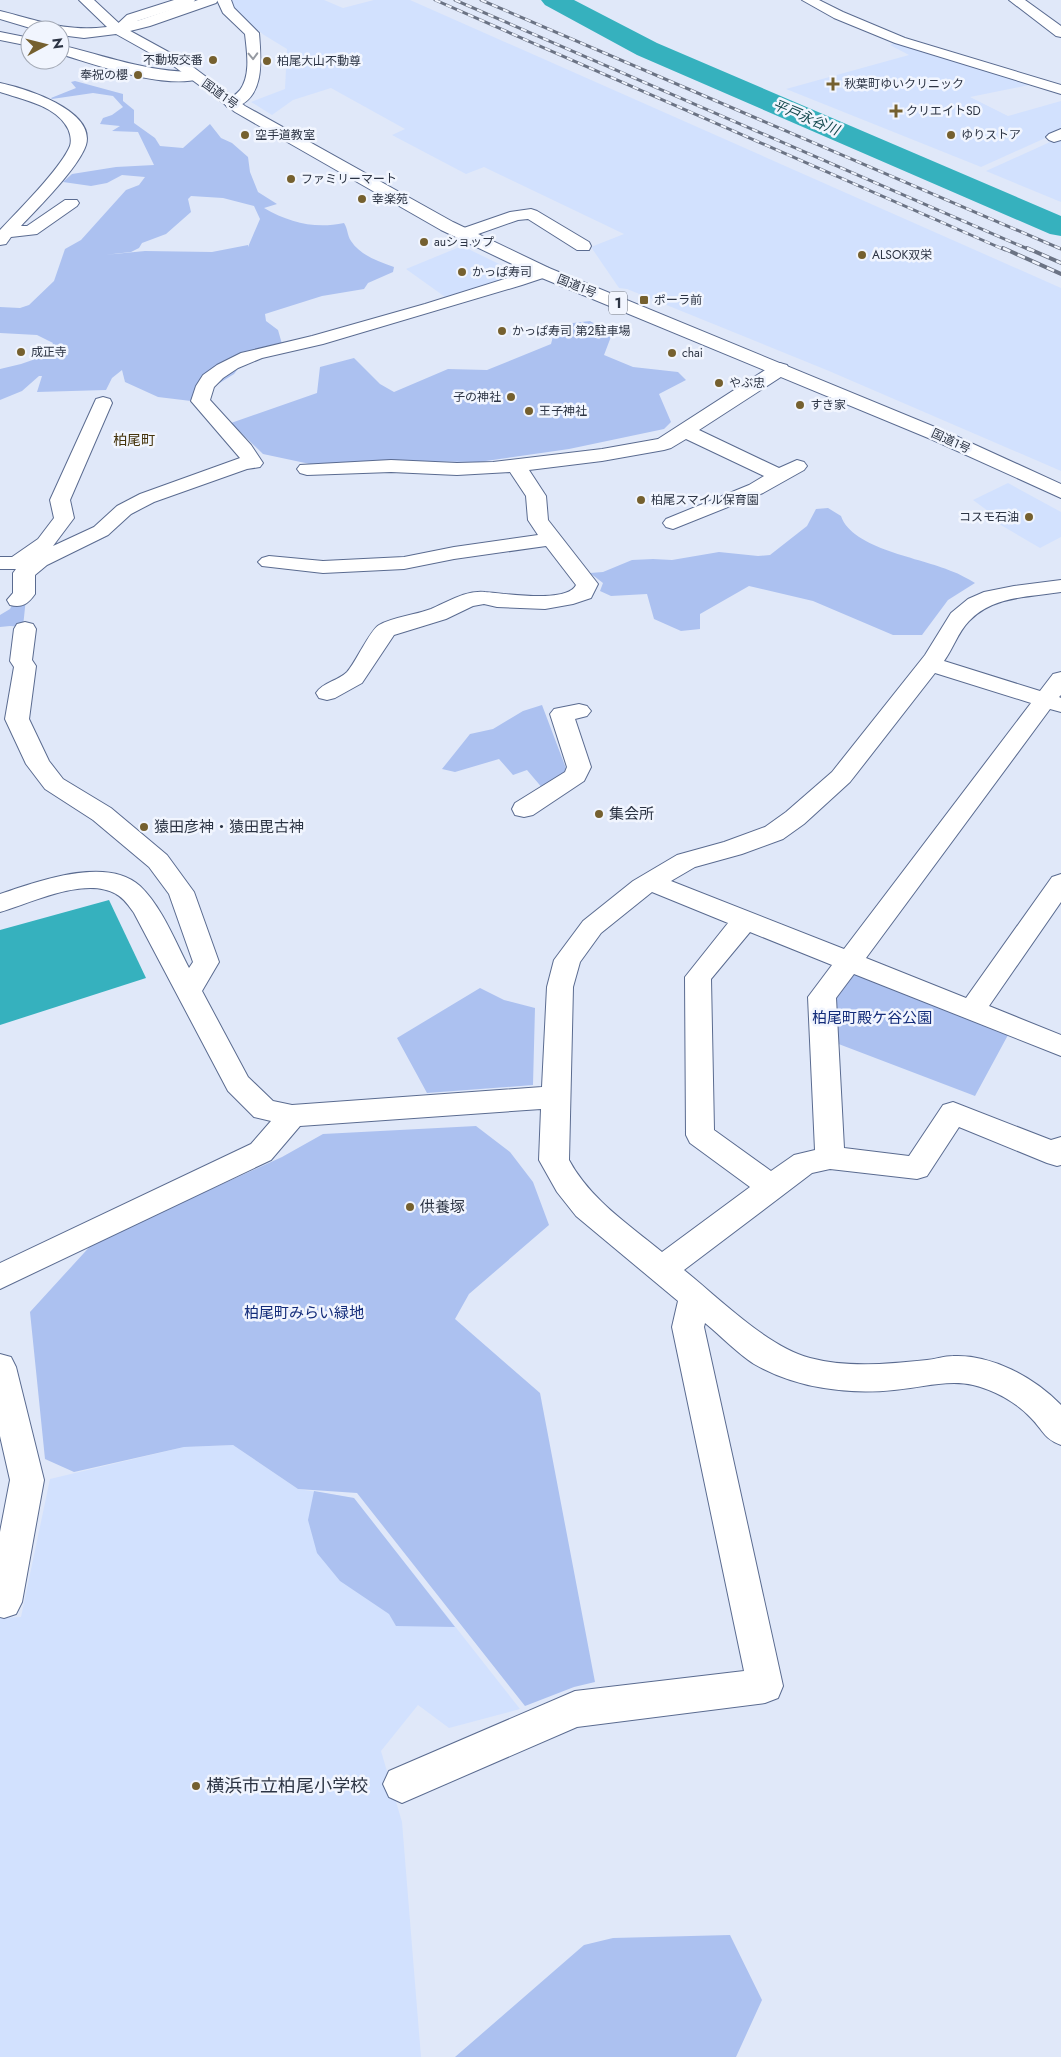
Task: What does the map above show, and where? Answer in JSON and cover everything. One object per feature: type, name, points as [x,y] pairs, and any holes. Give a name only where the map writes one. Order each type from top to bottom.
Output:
[{"type":"main road","name":"国道1号","points":[[86,0],[118,30],[180,64],[232,104],[356,176],[464,234],[543,272],[940,436],[1061,492]]},
{"type":"main road","points":[[118,30],[132,18],[188,0]]},
{"type":"main road","points":[[70,32],[84,34],[118,30],[211,0]]},
{"type":"main road","points":[[224,0],[228,10],[252,33],[253,76],[249,91],[232,104]]},
{"type":"main road","points":[[809,0],[859,23],[927,49],[1061,90]]},
{"type":"main road","points":[[1016,0],[1061,33]]},
{"type":"main road","points":[[0,15],[20,21]]},
{"type":"main road","points":[[0,36],[20,40]]},
{"type":"main road","points":[[70,52],[134,71],[158,75],[195,76]]},
{"type":"main road","points":[[100,60],[106,67],[136,76]]},
{"type":"main road","points":[[0,87],[44,102],[62,112],[72,122],[78,134],[78,145],[65,167],[3,237]]},
{"type":"main road","points":[[3,237],[31,230],[72,203]]},
{"type":"main road","points":[[464,234],[516,215],[531,214],[583,246]]},
{"type":"main road","points":[[14,567],[40,561],[101,531],[124,510],[147,498],[245,463],[252,463],[244,449],[200,401],[200,391],[220,371],[249,356],[314,341],[543,272]]},
{"type":"main road","points":[[307,469],[391,466],[457,469],[516,465],[602,455],[664,444],[780,369]]},
{"type":"main road","points":[[14,567],[45,543],[64,518],[60,500],[103,403]]},
{"type":"main road","points":[[685,431],[780,476]]},
{"type":"main road","points":[[327,693],[354,678],[386,630],[438,614],[468,600],[484,598],[497,601],[545,602],[572,598],[584,593],[587,584],[538,520],[536,496],[516,465]]},
{"type":"main road","points":[[673,523],[756,489],[797,466]]},
{"type":"main road","points":[[269,562],[323,567],[404,563],[454,553],[552,539]]},
{"type":"main road","points":[[14,567],[24,594],[18,600]]},
{"type":"main road","points":[[1061,586],[1014,592],[992,597],[976,604],[959,618],[930,664],[841,777],[795,818],[774,833],[732,848],[686,860],[650,882],[592,927],[567,960],[560,986],[554,1160],[567,1184],[587,1208],[765,1354],[792,1367],[826,1376],[858,1378],[956,1369],[981,1374],[1011,1385],[1034,1400],[1061,1431]]},
{"type":"main road","points":[[25,629],[21,661],[25,666],[24,683],[17,719],[25,739],[38,764],[54,784],[102,814],[158,861],[181,892],[206,962],[189,991]]},
{"type":"main road","points":[[930,664],[1053,702]]},
{"type":"main road","points":[[830,1158],[822,997],[1053,702],[1061,679]]},
{"type":"main road","points":[[524,809],[575,776],[579,768],[562,714],[579,711]]},
{"type":"main road","points":[[0,903],[49,888],[88,880],[108,881],[126,888],[145,909],[238,1084],[264,1109],[292,1116],[555,1097]]},
{"type":"main road","points":[[650,882],[1061,1046]]},
{"type":"main road","points":[[972,1010],[1061,883]]},
{"type":"main road","points":[[745,920],[698,977],[700,1134],[771,1187]]},
{"type":"main road","points":[[662,1269],[804,1163],[830,1158],[917,1168],[952,1113],[1057,1155],[1061,1148]]},
{"type":"main road","points":[[0,1277],[261,1152],[292,1116]]},
{"type":"main road","points":[[402,1784],[575,1708],[765,1686],[688,1327],[695,1296]]},
{"type":"main road","points":[[0,1367],[27,1480],[4,1602]]},
{"type":"shaded area","points":[[232,0],[324,0],[343,8],[374,0],[410,0],[1061,288],[1061,471],[829,371],[627,289],[619,288],[591,247],[624,234],[484,167],[466,174],[392,135],[405,129],[331,88],[293,100],[272,115],[251,102],[285,89],[287,49],[264,35],[236,13]]},
{"type":"shaded area","points":[[894,43],[1034,84],[970,97],[1008,116],[1061,101],[1061,131],[981,167],[786,89],[909,55],[890,45]]},
{"type":"shaded area","points":[[1061,137],[1061,202],[986,171]]},
{"type":"shaded area","name":"かっぱ寿司","points":[[462,246],[520,274],[448,299],[406,269]]},
{"type":"shaded area","name":"コスモ石油","points":[[1008,483],[1061,512],[1061,537],[1040,548],[999,524],[1003,522],[973,500]]},
{"type":"shaded area","points":[[109,900],[146,978],[0,1025],[0,930]]},
{"type":"shaded area","name":"横浜市立柏尾小学校","points":[[233,1445],[298,1489],[354,1498],[520,1709],[449,1728],[418,1705],[381,1751],[402,1822],[421,2057],[0,2057],[0,1618],[21,1617],[50,1479],[184,1447]]},
{"type":"green space","points":[[75,81],[123,94],[123,101],[134,110],[134,123],[155,138],[160,146],[183,148],[210,124],[221,138],[232,143],[248,157],[250,172],[258,192],[277,204],[264,208],[283,218],[313,225],[344,223],[350,239],[360,251],[394,267],[393,272],[368,283],[364,289],[322,296],[265,314],[266,321],[278,330],[282,344],[244,361],[234,374],[191,401],[158,397],[125,382],[122,370],[112,378],[106,390],[37,392],[42,376],[39,376],[22,391],[0,400],[0,369],[47,355],[53,343],[37,335],[0,333],[0,307],[20,308],[29,305],[54,281],[65,249],[81,240],[126,190],[139,185],[145,177],[122,175],[107,183],[91,186],[63,182],[72,174],[116,167],[154,165],[138,132],[112,131],[120,126],[100,124],[103,118],[112,115],[123,107],[113,96],[93,93],[51,98],[76,88],[71,82]],"holes":[[[191,196],[223,198],[254,206],[260,219],[248,247],[248,245],[212,252],[145,251],[104,255],[131,252],[139,248],[142,243],[166,234],[191,212],[188,199]]]},
{"type":"green space","points":[[590,321],[612,334],[604,355],[633,367],[678,372],[686,380],[659,394],[671,422],[664,429],[569,449],[479,462],[391,461],[310,464],[263,454],[231,423],[317,393],[320,367],[354,358],[380,384],[394,392],[448,369],[487,370],[551,344],[556,325]]},
{"type":"green space","points":[[828,508],[841,516],[848,527],[859,537],[889,551],[954,572],[975,583],[948,600],[922,635],[893,635],[813,601],[749,586],[700,614],[700,629],[681,631],[654,619],[647,594],[611,596],[600,591],[603,583],[590,573],[603,572],[632,560],[672,560],[719,552],[758,556],[770,555],[807,526],[816,509]]},
{"type":"green space","points":[[26,598],[23,627],[0,627],[0,615],[10,609],[12,605]]},
{"type":"green space","points":[[542,705],[567,771],[544,790],[527,770],[513,775],[499,759],[455,772],[442,769],[470,734],[493,729],[523,711]]},
{"type":"green space","name":"柏尾町殿ケ谷公園","points":[[860,974],[1008,1035],[975,1096],[836,1043],[834,998],[850,976]]},
{"type":"green space","points":[[480,988],[504,1000],[535,1008],[533,1085],[427,1093],[397,1038]]},
{"type":"green space","name":"柏尾町みらい緑地","points":[[476,1126],[510,1152],[533,1182],[549,1225],[469,1294],[455,1319],[540,1393],[595,1682],[574,1687],[525,1706],[357,1493],[298,1489],[233,1445],[184,1447],[74,1472],[45,1459],[30,1312],[94,1242],[282,1157],[323,1134]]},
{"type":"green space","points":[[314,1491],[354,1498],[455,1627],[396,1626],[389,1614],[340,1581],[317,1553],[308,1520]]},
{"type":"green space","points":[[730,1935],[762,2000],[736,2057],[455,2057],[584,1945],[613,1938]]},
{"type":"waterway","name":"平戸永谷川","points":[[554,0],[647,49],[1061,227]]},
{"type":"railway","points":[[435,0],[1005,250]]},
{"type":"railway","points":[[455,0],[1030,250]]},
{"type":"railway","points":[[481,0],[1061,249]]},
{"type":"railway","points":[[1003,248],[1061,274]]},
{"type":"railway","points":[[1027,248],[1061,263]]},
{"type":"place","name":"不動坂交番","points":[[213,60]]},
{"type":"place","name":"柏尾大山不動尊","points":[[267,61]]},
{"type":"place","name":"奉祝の櫻","points":[[138,75]]},
{"type":"place","name":"秋葉町ゆいクリニック","points":[[833,84]]},
{"type":"place","name":"クリエイトSD","points":[[896,111]]},
{"type":"place","name":"空手道教室","points":[[245,135]]},
{"type":"place","name":"ゆりストア","points":[[951,135]]},
{"type":"place","name":"ファミリーマート","points":[[291,179]]},
{"type":"place","name":"幸楽苑","points":[[362,199]]},
{"type":"place","name":"auショップ","points":[[424,242]]},
{"type":"place","name":"ALSOK双栄","points":[[862,255]]},
{"type":"place","name":"かっぱ寿司","points":[[462,272]]},
{"type":"place","name":"ポーラ前","points":[[644,300]]},
{"type":"place","name":"かっぱ寿司 第2駐車場","points":[[502,331]]},
{"type":"place","name":"成正寺","points":[[21,352]]},
{"type":"place","name":"chai","points":[[672,353]]},
{"type":"place","name":"やぶ忠","points":[[719,383]]},
{"type":"place","name":"子の神社","points":[[511,397]]},
{"type":"place","name":"すき家","points":[[800,405]]},
{"type":"place","name":"王子神社","points":[[529,411]]},
{"type":"place","name":"柏尾スマイル保育園","points":[[641,500]]},
{"type":"place","name":"コスモ石油","points":[[1029,517]]},
{"type":"place","name":"集会所","points":[[599,814]]},
{"type":"place","name":"猿田彦神・猿田毘古神","points":[[144,827]]},
{"type":"place","name":"供養塚","points":[[410,1207]]},
{"type":"place","name":"横浜市立柏尾小学校","points":[[196,1786]]},
{"type":"district","name":"柏尾町","points":[[134,440]]}]
